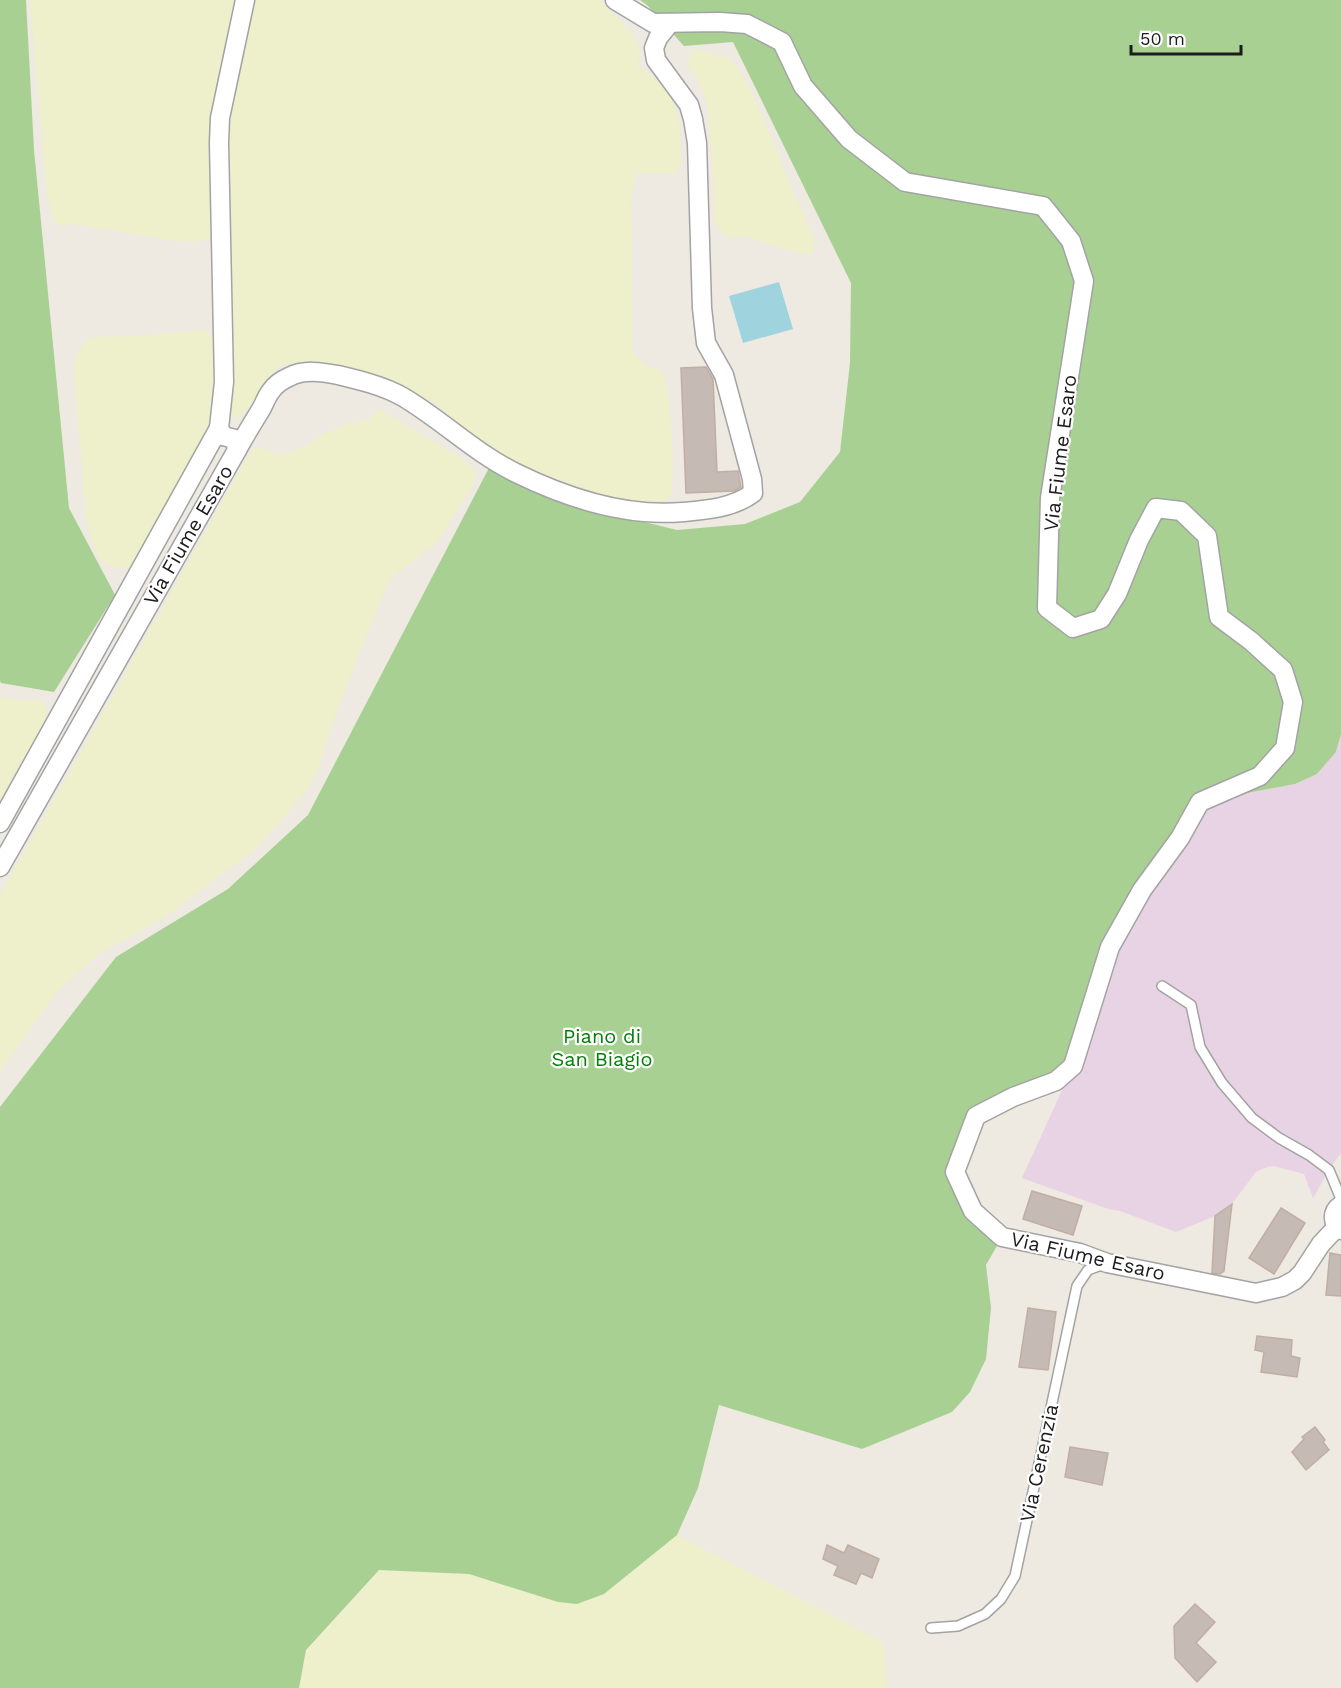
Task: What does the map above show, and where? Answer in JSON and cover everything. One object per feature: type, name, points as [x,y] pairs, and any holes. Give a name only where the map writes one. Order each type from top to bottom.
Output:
[{"type":"street","points":[[0,823],[219,428],[224,382],[220,118],[245,0]]},
{"type":"street","name":"Via Fiume Esaro","points":[[615,0],[652,23],[747,24],[782,42],[803,86],[849,140],[905,182],[1043,206],[1071,241],[1084,281],[1050,498],[1047,608],[1073,628],[1101,619],[1118,594],[1139,540],[1156,508],[1181,512],[1207,536],[1219,617],[1251,641],[1283,670],[1293,702],[1285,748],[1260,776],[1200,802],[1180,838],[1142,890],[1110,947],[1073,1066],[1056,1081],[1013,1097],[976,1116],[955,1172],[973,1211],[1002,1237],[1080,1253],[1107,1263],[1256,1293],[1282,1287],[1295,1280],[1321,1244],[1339,1228]]},
{"type":"street","points":[[237,450],[271,391],[280,383],[291,375],[308,372],[327,373],[360,381],[400,396],[422,409],[483,455],[516,474],[560,492],[613,507],[661,514],[735,504],[753,493],[752,479],[724,375],[706,344],[702,308],[697,143],[693,119],[689,105],[656,60],[654,48],[658,38],[670,23]]},
{"type":"street","name":"Via Fiume Esaro","points":[[0,867],[237,450],[235,439],[223,436],[219,428]]},
{"type":"street","points":[[1339,1228],[1334,1221],[1334,1215],[1341,1205]]},
{"type":"lane","points":[[1162,986],[1191,1005],[1200,1047],[1222,1083],[1252,1119],[1329,1170],[1341,1199]]},
{"type":"lane","name":"Via Cerenzia","points":[[931,1628],[957,1626],[985,1614],[1001,1599],[1015,1576],[1077,1286],[1088,1270],[1107,1263]]},
{"type":"shaded area","points":[[1341,734],[1341,1153],[1313,1198],[1304,1174],[1274,1166],[1267,1167],[1256,1172],[1231,1205],[1215,1216],[1176,1232],[1022,1178],[1073,1066],[1110,947],[1200,802],[1295,784],[1317,774],[1336,752]]},
{"type":"green space","points":[[0,0],[26,0],[34,150],[69,508],[115,595],[54,692],[0,681]]},
{"type":"green space","points":[[30,0],[238,0],[211,118],[213,227],[212,235],[208,239],[174,241],[71,224],[61,226],[54,220],[47,195]]},
{"type":"green space","points":[[253,0],[599,0],[633,34],[640,51],[638,65],[654,77],[670,96],[679,119],[681,162],[676,173],[636,173],[631,196],[633,353],[646,366],[657,368],[664,375],[671,422],[673,476],[671,495],[659,505],[606,500],[517,467],[484,444],[434,403],[397,382],[349,368],[307,361],[279,366],[264,382],[250,406],[240,417],[230,419],[227,116]]},
{"type":"green space","name":"Piano di San Biagio","points":[[640,0],[1341,0],[1341,734],[1336,752],[1317,774],[1295,784],[1200,802],[1142,890],[1073,1066],[976,1116],[955,1172],[1002,1237],[986,1265],[991,1308],[986,1359],[970,1392],[952,1412],[862,1449],[719,1405],[698,1488],[677,1535],[604,1594],[577,1604],[558,1602],[469,1574],[379,1570],[306,1650],[299,1688],[0,1688],[0,1107],[116,957],[228,889],[308,815],[489,468],[556,500],[677,530],[745,524],[800,502],[840,452],[850,363],[851,283],[733,42],[684,46]]},
{"type":"green space","points":[[696,49],[730,59],[742,74],[756,101],[813,235],[815,248],[811,255],[744,236],[731,238],[721,232],[714,218],[708,106],[697,77],[689,69],[688,60]]},
{"type":"green space","points":[[202,330],[212,335],[216,341],[215,419],[130,569],[108,566],[98,556],[91,540],[86,517],[74,370],[76,358],[87,340],[96,337]]},
{"type":"green space","points":[[379,409],[464,460],[475,472],[473,485],[437,542],[390,579],[333,721],[319,767],[304,794],[259,846],[163,918],[99,954],[58,990],[0,1072],[0,895],[246,460],[253,448],[265,449],[280,455],[304,447],[323,434],[368,419]]},
{"type":"green space","points":[[0,698],[40,700],[46,706],[47,717],[0,800]]},
{"type":"green space","points":[[677,1535],[883,1642],[887,1688],[299,1688],[306,1650],[379,1570],[469,1574],[558,1602],[604,1594]]},
{"type":"water","points":[[779,282],[793,329],[743,343],[729,296]]},
{"type":"building","points":[[706,367],[713,379],[717,472],[738,471],[741,487],[734,491],[686,493],[681,368]]},
{"type":"building","points":[[1032,1191],[1082,1206],[1073,1235],[1023,1219]]},
{"type":"building","points":[[1232,1204],[1224,1271],[1220,1274],[1212,1273],[1215,1216]]},
{"type":"building","points":[[1281,1208],[1305,1223],[1274,1274],[1249,1258]]},
{"type":"building","points":[[1330,1253],[1341,1255],[1341,1296],[1326,1295]]},
{"type":"building","points":[[1028,1308],[1056,1312],[1048,1370],[1019,1367]]},
{"type":"building","points":[[1257,1336],[1292,1340],[1291,1356],[1300,1358],[1297,1377],[1261,1372],[1264,1352],[1255,1350]]},
{"type":"building","points":[[1315,1427],[1329,1450],[1306,1470],[1292,1452],[1304,1439],[1302,1437]]},
{"type":"building","points":[[1070,1447],[1108,1453],[1102,1485],[1065,1477]]},
{"type":"building","points":[[827,1545],[844,1553],[848,1545],[879,1559],[872,1578],[861,1573],[856,1584],[834,1575],[838,1566],[823,1559]]},
{"type":"building","points":[[1195,1604],[1215,1622],[1196,1643],[1216,1662],[1197,1682],[1175,1658],[1174,1626]]}]
